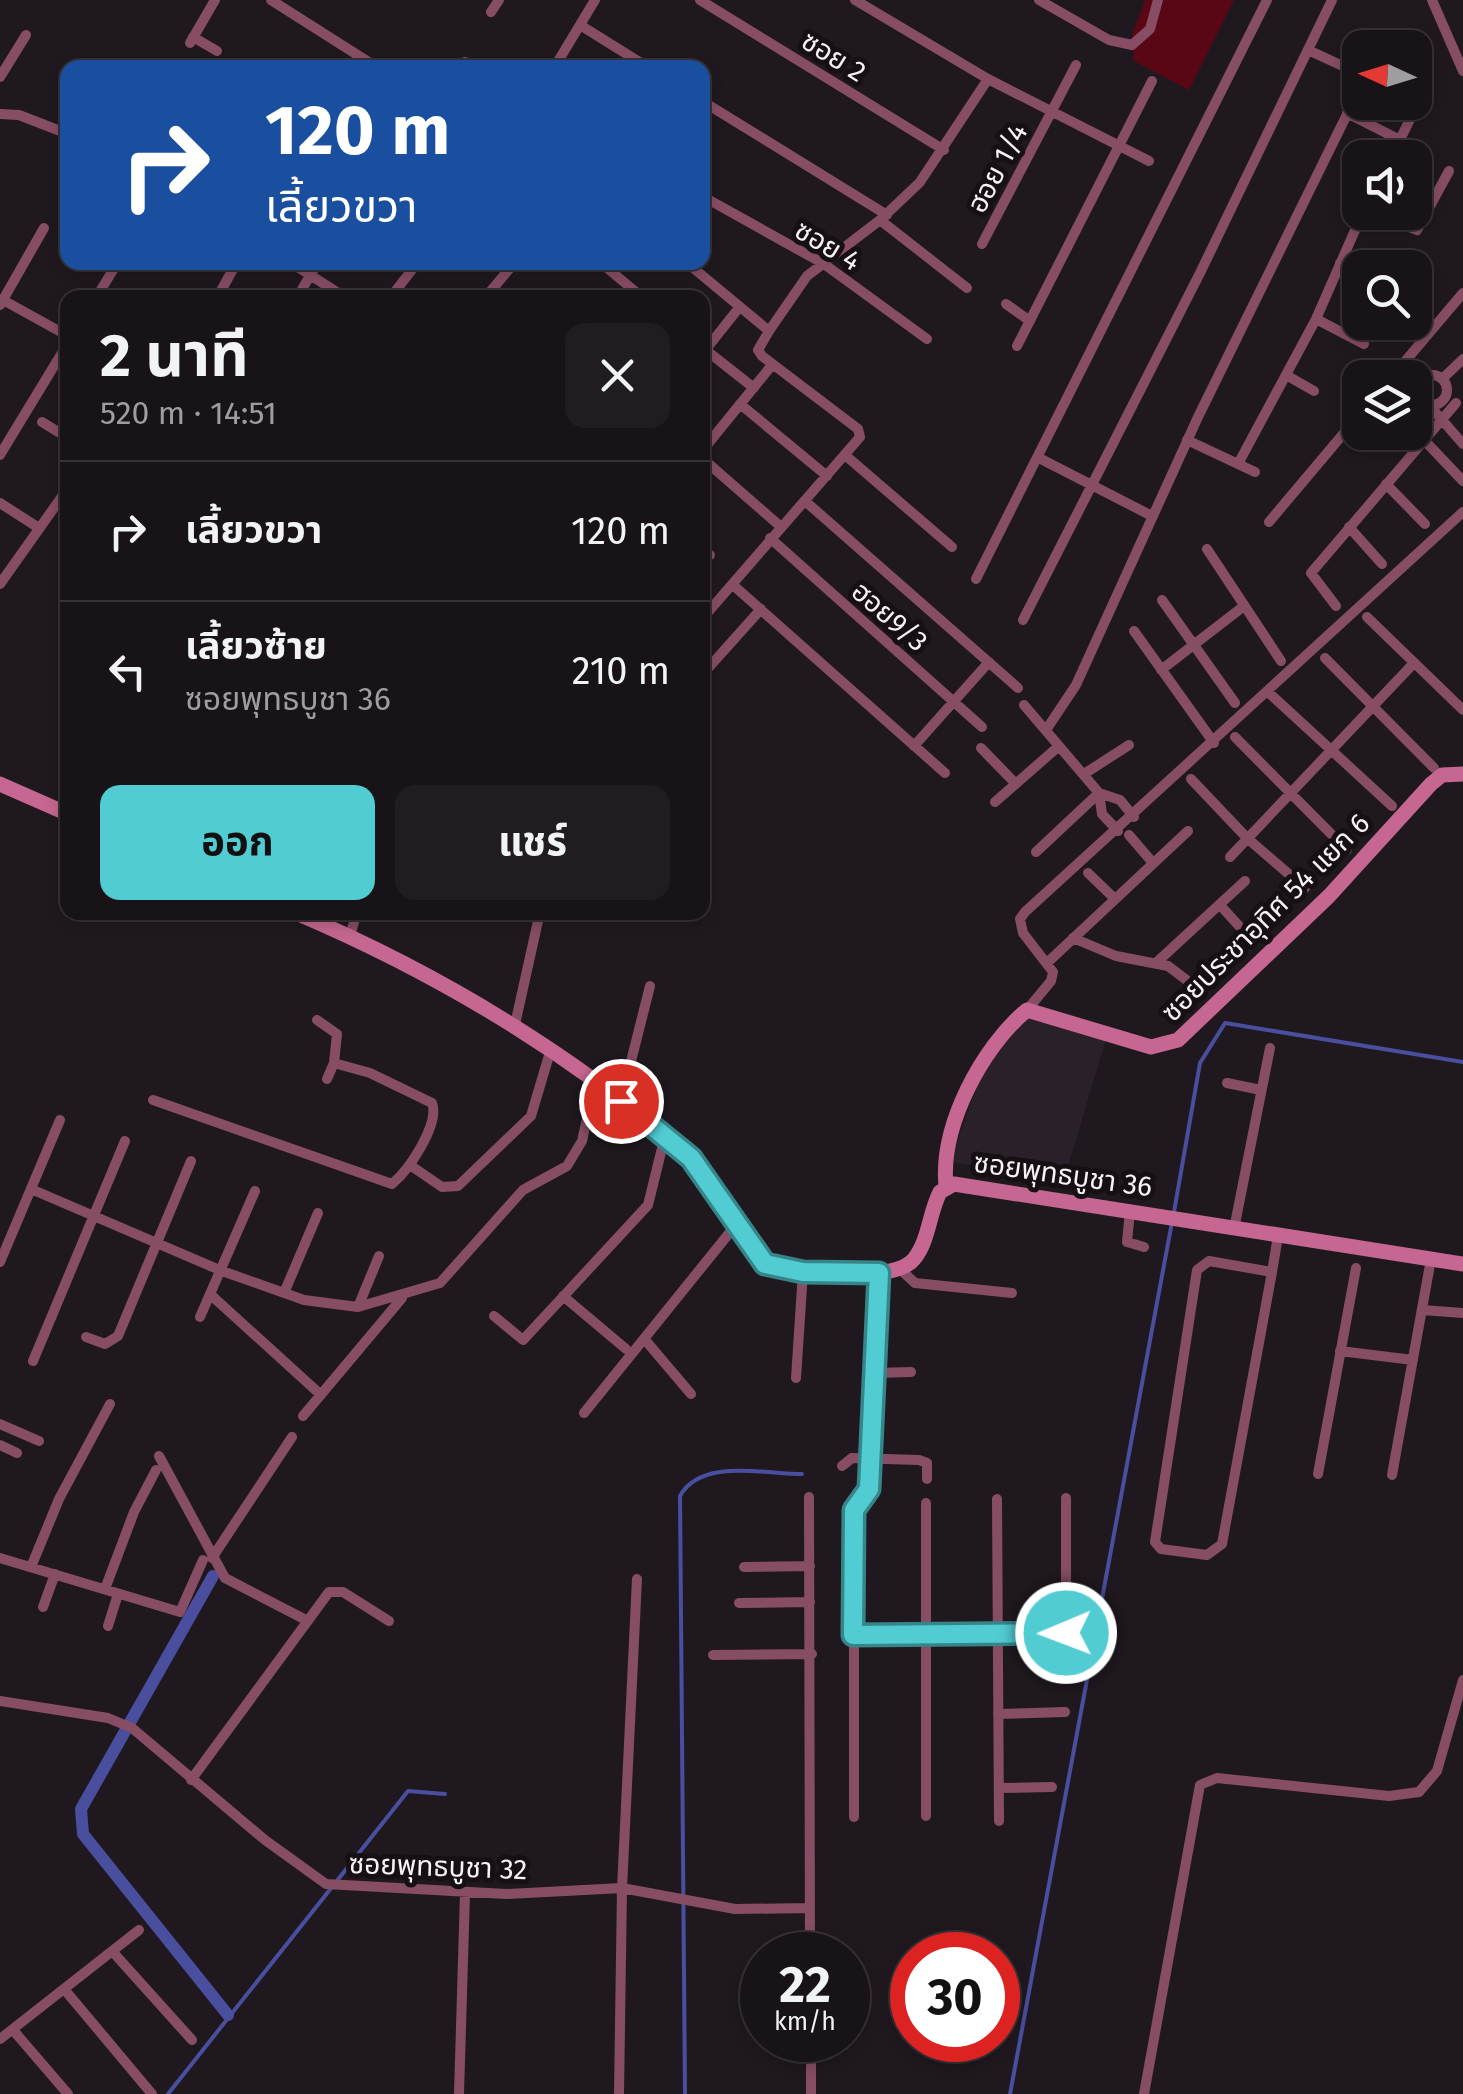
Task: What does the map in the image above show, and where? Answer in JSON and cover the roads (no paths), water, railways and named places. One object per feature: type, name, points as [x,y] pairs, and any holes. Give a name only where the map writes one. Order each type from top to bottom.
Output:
[{"type":"street","points":[[215,0],[192,40],[217,51]]},
{"type":"street","points":[[270,0],[365,60]]},
{"type":"street","points":[[490,12],[499,0]]},
{"type":"street","points":[[559,60],[594,0]]},
{"type":"street","name":"ซอย 2","points":[[700,0],[944,150]]},
{"type":"street","points":[[855,0],[988,79],[1149,161]]},
{"type":"street","points":[[1040,0],[1110,40],[1132,45],[1150,30],[1158,0]]},
{"type":"street","points":[[976,579],[1267,0]]},
{"type":"street","points":[[1023,620],[1332,0]]},
{"type":"street","points":[[1432,0],[1463,71]]},
{"type":"street","points":[[580,25],[635,60]]},
{"type":"street","points":[[0,77],[26,35]]},
{"type":"street","points":[[1308,50],[1342,66]]},
{"type":"street","name":"ฮอย 1/4","points":[[982,244],[1076,65]]},
{"type":"street","points":[[710,610],[860,437],[858,429],[772,365],[758,350],[798,287],[884,217],[944,150],[988,79]]},
{"type":"street","points":[[1017,346],[1152,81]]},
{"type":"street","points":[[710,106],[884,217],[967,288]]},
{"type":"street","points":[[0,114],[60,127]]},
{"type":"street","points":[[1046,730],[1076,684],[1188,440],[1345,120]]},
{"type":"street","points":[[1360,120],[1400,140],[1410,120]]},
{"type":"street","points":[[1432,204],[1450,172]]},
{"type":"street","name":"ซอย 4","points":[[710,200],[824,264],[927,338]]},
{"type":"street","points":[[44,228],[2,302],[60,335]]},
{"type":"street","points":[[1238,464],[1316,319],[1355,230]]},
{"type":"street","points":[[303,270],[334,290]]},
{"type":"street","points":[[302,290],[313,270]]},
{"type":"street","points":[[396,290],[412,270]]},
{"type":"street","points":[[492,290],[508,270]]},
{"type":"street","points":[[609,270],[633,290]]},
{"type":"street","points":[[696,270],[769,331]]},
{"type":"street","points":[[1406,360],[1463,293]]},
{"type":"street","points":[[1006,304],[1030,321]]},
{"type":"street","points":[[710,343],[738,309]]},
{"type":"street","points":[[1316,319],[1364,344]]},
{"type":"street","points":[[0,456],[60,354]]},
{"type":"street","points":[[710,355],[754,388]]},
{"type":"street","points":[[1442,379],[1463,360]]},
{"type":"street","points":[[710,443],[772,365]]},
{"type":"street","points":[[1286,375],[1314,391]]},
{"type":"street","points":[[1432,377],[1442,379]]},
{"type":"street","points":[[1432,431],[1460,406],[1447,392],[1442,379]]},
{"type":"street","points":[[1432,405],[1439,404],[1447,392]]},
{"type":"street","points":[[740,404],[827,476]]},
{"type":"street","points":[[1432,409],[1463,444]]},
{"type":"street","points":[[42,422],[60,433]]},
{"type":"street","points":[[1269,522],[1342,435]]},
{"type":"street","points":[[1188,440],[1256,472]]},
{"type":"street","points":[[1432,448],[1463,481]]},
{"type":"street","points":[[1336,606],[1311,572],[1415,450]]},
{"type":"street","points":[[844,456],[952,547]]},
{"type":"street","points":[[1039,458],[1152,516]]},
{"type":"street","points":[[710,461],[780,526]]},
{"type":"street","points":[[1386,484],[1425,524]]},
{"type":"street","points":[[0,584],[60,499]]},
{"type":"street","points":[[805,501],[1018,688]]},
{"type":"street","points":[[0,504],[39,528]]},
{"type":"street","points":[[946,1186],[947,1158],[969,1083],[985,1056],[1051,981],[1048,962],[1023,933],[1020,919],[1124,833],[1134,817],[1463,512]]},
{"type":"street","points":[[1349,527],[1382,564]]},
{"type":"street","name":"ฮอย9/3","points":[[770,538],[982,727]]},
{"type":"street","points":[[1206,550],[1281,660]]},
{"type":"street","points":[[733,585],[945,774]]},
{"type":"street","points":[[1162,600],[1235,703]]},
{"type":"street","points":[[1161,670],[1244,606]]},
{"type":"street","points":[[710,666],[761,609]]},
{"type":"street","points":[[1367,617],[1463,710]]},
{"type":"street","points":[[1134,630],[1214,743]]},
{"type":"street","points":[[1324,658],[1434,768]]},
{"type":"street","points":[[914,746],[989,662]]},
{"type":"street","points":[[1230,857],[1413,664]]},
{"type":"street","points":[[1268,692],[1392,806]]},
{"type":"street","points":[[1024,705],[1099,793],[1102,814],[1153,863]]},
{"type":"street","points":[[1235,737],[1348,850]]},
{"type":"street","points":[[1084,774],[1130,745]]},
{"type":"street","points":[[995,802],[1058,746]]},
{"type":"street","points":[[982,748],[1016,784]]},
{"type":"street","name":"ซอยประชาอุทิศ 54 แยก 6","points":[[1027,1010],[1151,1047],[1178,1040],[1329,896],[1430,784],[1442,775],[1463,774]]},
{"type":"street","points":[[1191,779],[1248,838],[1305,888]]},
{"type":"street","points":[[0,784],[60,810]]},
{"type":"street","points":[[1099,793],[1120,800],[1134,817]]},
{"type":"street","points":[[1036,852],[1099,793]]},
{"type":"street","points":[[1048,962],[1113,897],[1188,831]]},
{"type":"street","points":[[1088,873],[1113,897]]},
{"type":"street","points":[[1157,962],[1246,882]]},
{"type":"street","points":[[1220,905],[1248,936]]},
{"type":"street","points":[[313,920],[417,969],[621,1101],[702,1172],[735,1226],[765,1264],[803,1272],[900,1270],[914,1283],[1012,1293]]},
{"type":"street","points":[[350,936],[355,920]]},
{"type":"street","points":[[514,1029],[538,920]]},
{"type":"street","points":[[1073,938],[1116,956],[1157,962],[1180,971],[1201,991]]},
{"type":"street","points":[[621,1101],[650,986]]},
{"type":"street","points":[[317,1020],[337,1034],[334,1062],[326,1079]]},
{"type":"street","points":[[1234,1228],[1270,1048]]},
{"type":"street","points":[[410,1164],[442,1187],[458,1186],[531,1116],[550,1052]]},
{"type":"street","points":[[153,1100],[384,1184],[398,1179],[435,1117],[432,1103],[370,1073],[334,1062]]},
{"type":"street","points":[[31,1189],[222,1271],[284,1293],[358,1307],[402,1297],[440,1282],[523,1190],[534,1180],[567,1166],[582,1140],[595,1083]]},
{"type":"street","points":[[1227,1083],[1260,1090]]},
{"type":"street","points":[[0,1262],[60,1120]]},
{"type":"street","points":[[494,1316],[523,1340],[648,1205],[665,1136]]},
{"type":"street","points":[[33,1361],[126,1141]]},
{"type":"street","points":[[86,1337],[105,1344],[118,1336],[191,1162]]},
{"type":"street","name":"ซอยพุทธบูชา 36","points":[[900,1270],[918,1255],[935,1202],[946,1186],[966,1184],[1463,1264]]},
{"type":"street","points":[[200,1318],[255,1192]]},
{"type":"street","points":[[1130,1211],[1127,1242],[1144,1247]]},
{"type":"street","points":[[284,1293],[318,1213]]},
{"type":"street","points":[[584,1412],[646,1341],[735,1226]]},
{"type":"street","points":[[1272,1272],[1209,1262],[1196,1270],[1156,1531],[1155,1542],[1161,1549],[1207,1555],[1222,1544],[1272,1272],[1278,1236]]},
{"type":"street","points":[[358,1307],[379,1256]]},
{"type":"street","points":[[1392,1475],[1431,1258]]},
{"type":"street","points":[[1318,1474],[1356,1268]]},
{"type":"street","points":[[796,1378],[803,1272]]},
{"type":"street","points":[[854,1817],[854,1510],[869,1489],[879,1273]]},
{"type":"street","points":[[211,1295],[321,1395]]},
{"type":"street","points":[[563,1296],[626,1349]]},
{"type":"street","points":[[302,1416],[402,1297]]},
{"type":"street","points":[[1422,1310],[1463,1312]]},
{"type":"street","points":[[646,1341],[691,1394]]},
{"type":"street","points":[[1340,1351],[1413,1360]]},
{"type":"street","points":[[876,1373],[911,1372]]},
{"type":"street","points":[[31,1567],[58,1499],[110,1404]]},
{"type":"street","points":[[0,1424],[39,1441]]},
{"type":"street","points":[[0,1558],[180,1612],[207,1559],[292,1437]]},
{"type":"street","points":[[0,1446],[17,1453]]},
{"type":"street","points":[[159,1456],[207,1559],[225,1578],[308,1621]]},
{"type":"street","points":[[842,1466],[852,1458],[926,1462],[927,1480]]},
{"type":"street","points":[[108,1626],[112,1592],[134,1512],[156,1470]]},
{"type":"street","points":[[809,1497],[810,1932]]},
{"type":"street","points":[[853,1635],[1070,1633],[1066,1498]]},
{"type":"street","points":[[997,1499],[999,1821]]},
{"type":"street","points":[[926,1503],[926,1816]]},
{"type":"street","points":[[744,1567],[810,1566]]},
{"type":"street","points":[[43,1607],[55,1574]]},
{"type":"street","points":[[619,2094],[622,1888],[637,1579]]},
{"type":"street","points":[[191,1780],[330,1592],[337,1589],[389,1621]]},
{"type":"street","points":[[740,1603],[810,1602]]},
{"type":"street","points":[[713,1655],[812,1654]]},
{"type":"street","points":[[1144,2094],[1200,1785],[1217,1778],[1326,1786],[1389,1796],[1419,1792],[1437,1771],[1463,1680]]},
{"type":"street","name":"ซอยพุทธบูชา 32","points":[[0,1701],[118,1722],[132,1728],[191,1780],[326,1884],[465,1893],[622,1888],[735,1909],[810,1908]]},
{"type":"street","points":[[998,1714],[1065,1712]]},
{"type":"street","points":[[999,1788],[1052,1787]]},
{"type":"street","points":[[459,2094],[465,1893]]},
{"type":"street","points":[[0,2039],[138,1930]]},
{"type":"street","points":[[112,1950],[192,2040]]},
{"type":"street","points":[[64,1990],[152,2094]]},
{"type":"street","points":[[14,2030],[68,2094]]},
{"type":"street","points":[[811,2062],[811,2094]]},
{"type":"waterway","points":[[1174,1212],[1200,1063],[1225,1023],[1463,1062]]},
{"type":"waterway","points":[[1010,2094],[1172,1222]]},
{"type":"waterway","points":[[685,2094],[680,1496],[690,1484],[718,1472],[802,1474]]},
{"type":"waterway","points":[[213,1576],[81,1809],[83,1834],[228,2015]]},
{"type":"waterway","points":[[168,2094],[408,1791],[445,1794]]}]
